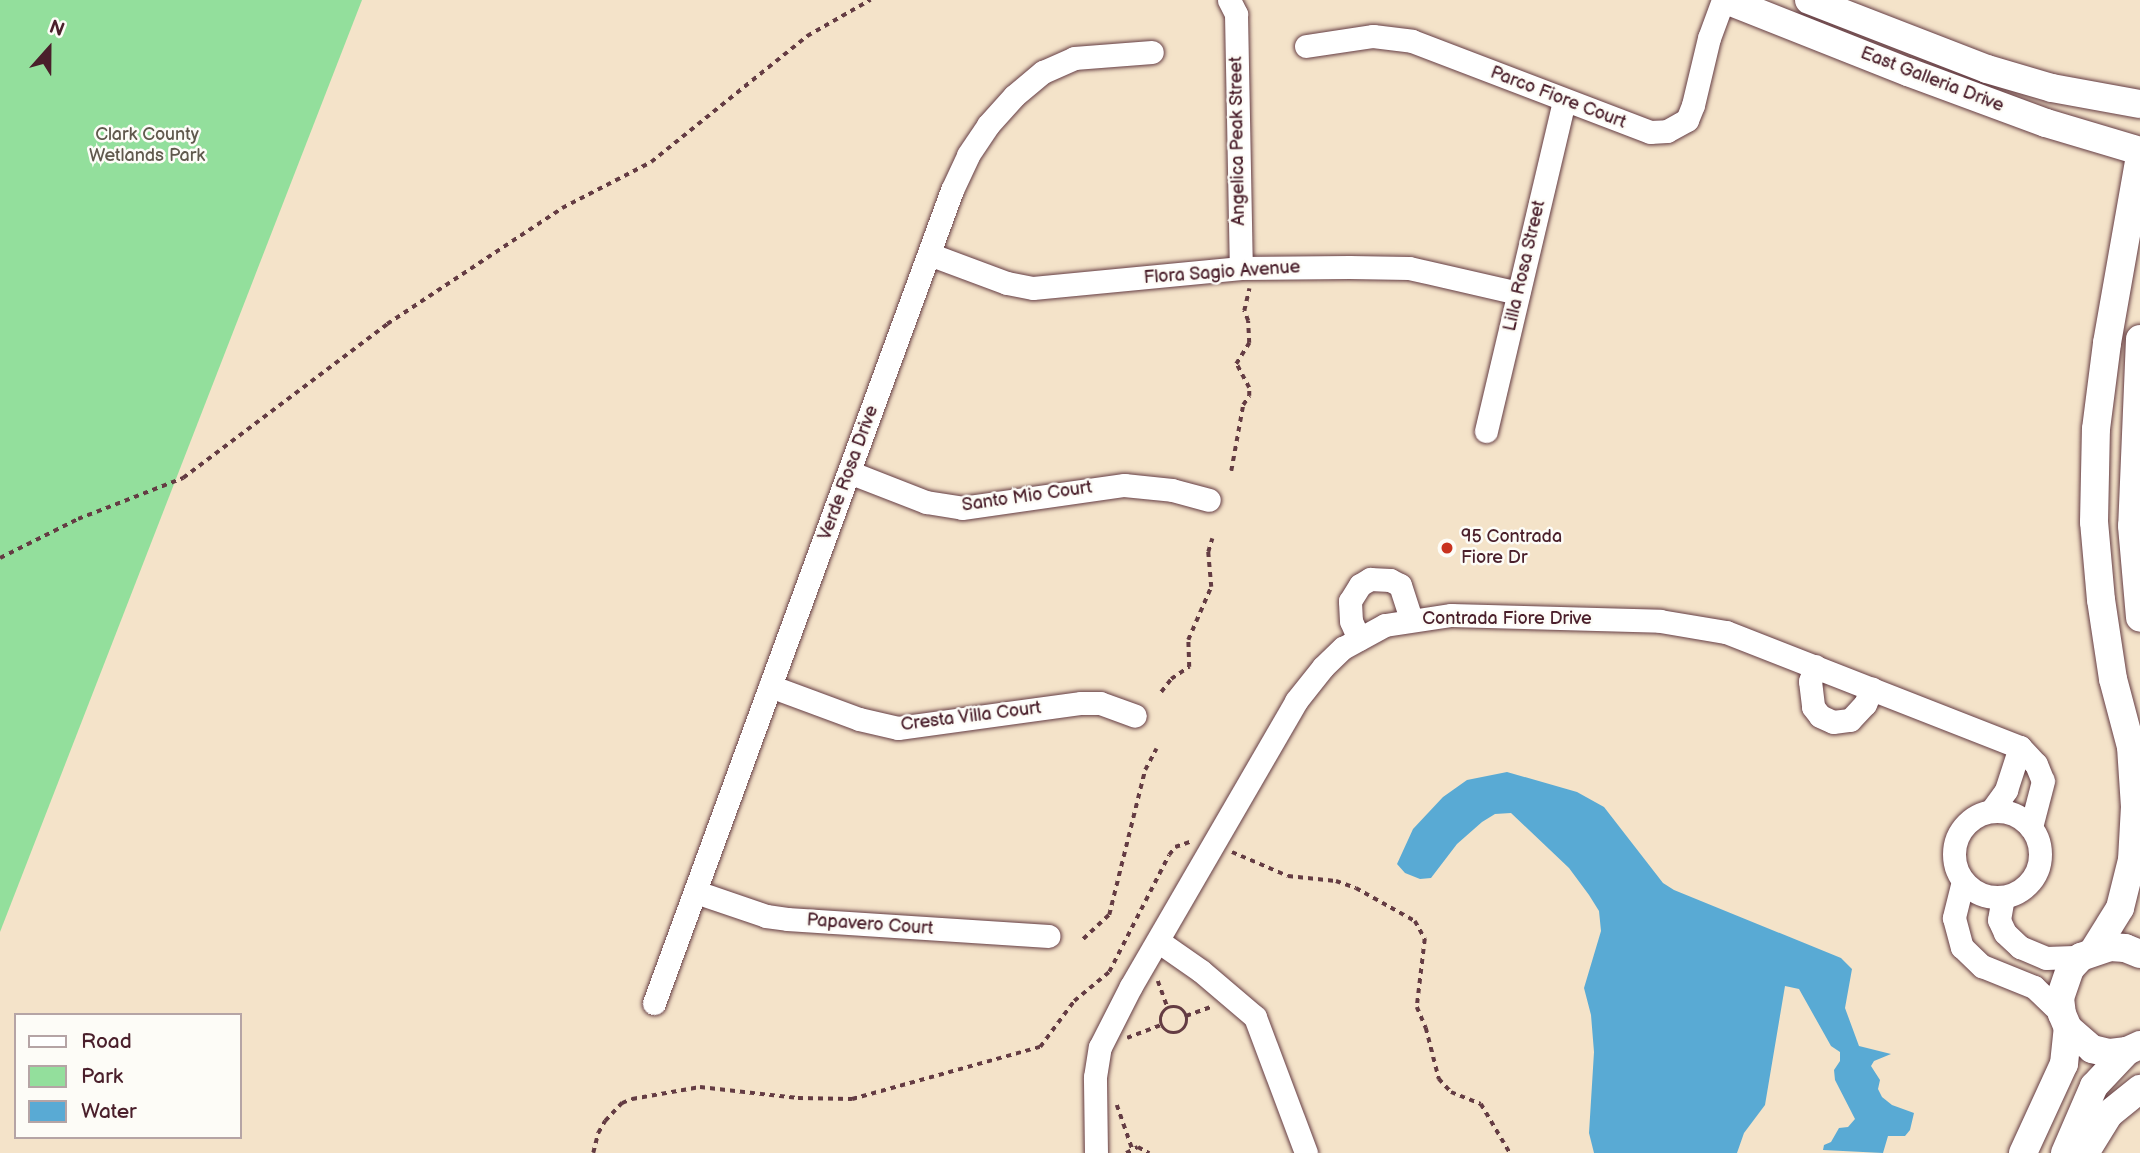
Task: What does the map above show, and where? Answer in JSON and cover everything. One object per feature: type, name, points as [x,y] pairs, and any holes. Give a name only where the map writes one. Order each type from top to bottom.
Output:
[{"type":"main road","name":"East Galleria Drive","points":[[1737,2],[1814,35],[2046,123],[2140,151]]},
{"type":"main road","name":"East Galleria Drive","points":[[1817,3],[1987,69],[2052,88],[2140,104]]},
{"type":"main road","points":[[1814,35],[1817,3]]},
{"type":"main road","points":[[2023,1153],[2064,1064],[2063,982],[2088,954],[2120,908],[2127,888],[2135,807],[2131,747],[2113,679],[2101,600],[2094,522],[2096,429],[2101,388],[2140,156]]},
{"type":"main road","points":[[2140,339],[2132,526],[2140,618]]},
{"type":"main road","points":[[2088,954],[2125,948],[2140,954]]},
{"type":"main road","points":[[2065,1021],[2078,1040],[2092,1049],[2109,1053],[2134,1048]]},
{"type":"main road","points":[[2065,1153],[2094,1086],[2134,1048]]},
{"type":"main road","points":[[2085,1153],[2109,1114],[2140,1088]]},
{"type":"street","name":"Parco Fiore Court","points":[[1306,46],[1373,36],[1412,41],[1650,132],[1677,128],[1687,120],[1709,38],[1737,2]]},
{"type":"street","name":"Angelica Peak Street","points":[[1236,5],[1245,276]]},
{"type":"street","name":"Verde Rosa Drive","points":[[654,1003],[929,254],[968,155],[988,125],[1014,96],[1042,72],[1074,58],[1152,52]]},
{"type":"street","name":"Lilla Rosa Street","points":[[1486,431],[1564,100]]},
{"type":"street","name":"Flora Sagio Avenue","points":[[929,254],[1007,283],[1032,288],[1409,268],[1518,293]]},
{"type":"street","points":[[2101,388],[2138,391]]},
{"type":"street","name":"Santo Mio Court","points":[[849,472],[926,502],[962,508],[1124,485],[1172,490],[1209,500]]},
{"type":"street","points":[[1359,639],[1351,621],[1350,601],[1360,585],[1370,579],[1390,580],[1400,585],[1411,619]]},
{"type":"street","name":"Contrada Fiore Drive","points":[[1096,1153],[1095,1077],[1100,1047],[1158,941],[1296,701],[1322,667],[1359,639],[1385,625],[1451,615],[1660,621],[1726,632],[2020,747]]},
{"type":"street","points":[[1815,666],[1811,681],[1813,707],[1820,716],[1833,722],[1850,720],[1865,704],[1872,688]]},
{"type":"street","name":"Cresta Villa Court","points":[[770,686],[877,725],[898,728],[1081,703],[1100,703],[1135,716]]},
{"type":"street","points":[[1991,811],[2006,790],[2020,747],[2036,764],[2043,781],[2031,827]]},
{"type":"street","points":[[1991,811],[2013,814],[2031,827],[2040,848],[2037,870],[2024,888],[2003,897],[1981,894],[1963,881],[1954,860],[1957,838],[1970,820],[1991,811]]},
{"type":"street","points":[[1963,881],[1954,918],[1962,947],[1982,966],[2034,987],[2065,1021]]},
{"type":"street","name":"Papavero Court","points":[[696,892],[766,916],[787,919],[1048,936]]},
{"type":"street","points":[[2003,897],[1999,920],[2005,933],[2020,947],[2046,958],[2088,954]]},
{"type":"street","points":[[1158,941],[1201,971],[1255,1017],[1306,1153]]},
{"type":"street","points":[[2004,976],[2020,947]]},
{"type":"path","points":[[0,558],[78,519],[183,478],[387,324],[562,208],[651,162],[807,36],[870,0]]},
{"type":"path","points":[[1231,471],[1243,405],[1249,396],[1249,388],[1236,364],[1249,343],[1248,321],[1244,311],[1245,276]]},
{"type":"path","points":[[1161,692],[1171,679],[1189,667],[1188,640],[1211,587],[1208,552],[1212,539]]},
{"type":"path","points":[[1083,939],[1109,915],[1145,770],[1156,749]]},
{"type":"path","points":[[1158,981],[1168,1008]]},
{"type":"path","points":[[1186,1016],[1213,1006]]},
{"type":"path","points":[[1168,1008],[1178,1008],[1186,1016],[1186,1026],[1180,1032],[1167,1032],[1161,1025],[1161,1017],[1168,1008]]},
{"type":"path","points":[[1119,1041],[1161,1025]]},
{"type":"path","points":[[1113,1094],[1132,1148]]},
{"type":"path","points":[[1126,1153],[1132,1148],[1142,1147],[1149,1153]]},
{"type":"green space","name":"Clark County Wetlands Park","points":[[0,0],[362,0],[0,932]]},
{"type":"water","points":[[1507,772],[1577,792],[1604,807],[1663,883],[1674,890],[1841,958],[1852,969],[1845,1008],[1859,1046],[1891,1054],[1874,1061],[1871,1066],[1880,1080],[1878,1089],[1882,1097],[1892,1105],[1914,1113],[1910,1130],[1905,1136],[1888,1136],[1883,1153],[1823,1150],[1824,1145],[1831,1142],[1839,1128],[1848,1127],[1855,1119],[1835,1080],[1834,1070],[1840,1061],[1840,1052],[1831,1046],[1799,989],[1785,986],[1765,1105],[1744,1133],[1737,1153],[1594,1153],[1589,1133],[1594,1052],[1591,1015],[1584,988],[1601,931],[1599,911],[1589,895],[1569,868],[1511,813],[1495,814],[1482,822],[1457,844],[1431,878],[1420,879],[1405,873],[1397,864],[1413,829],[1443,797],[1467,780]]},
{"type":"place","name":"95 Contrada Fiore Dr","points":[[1447,548]]}]
